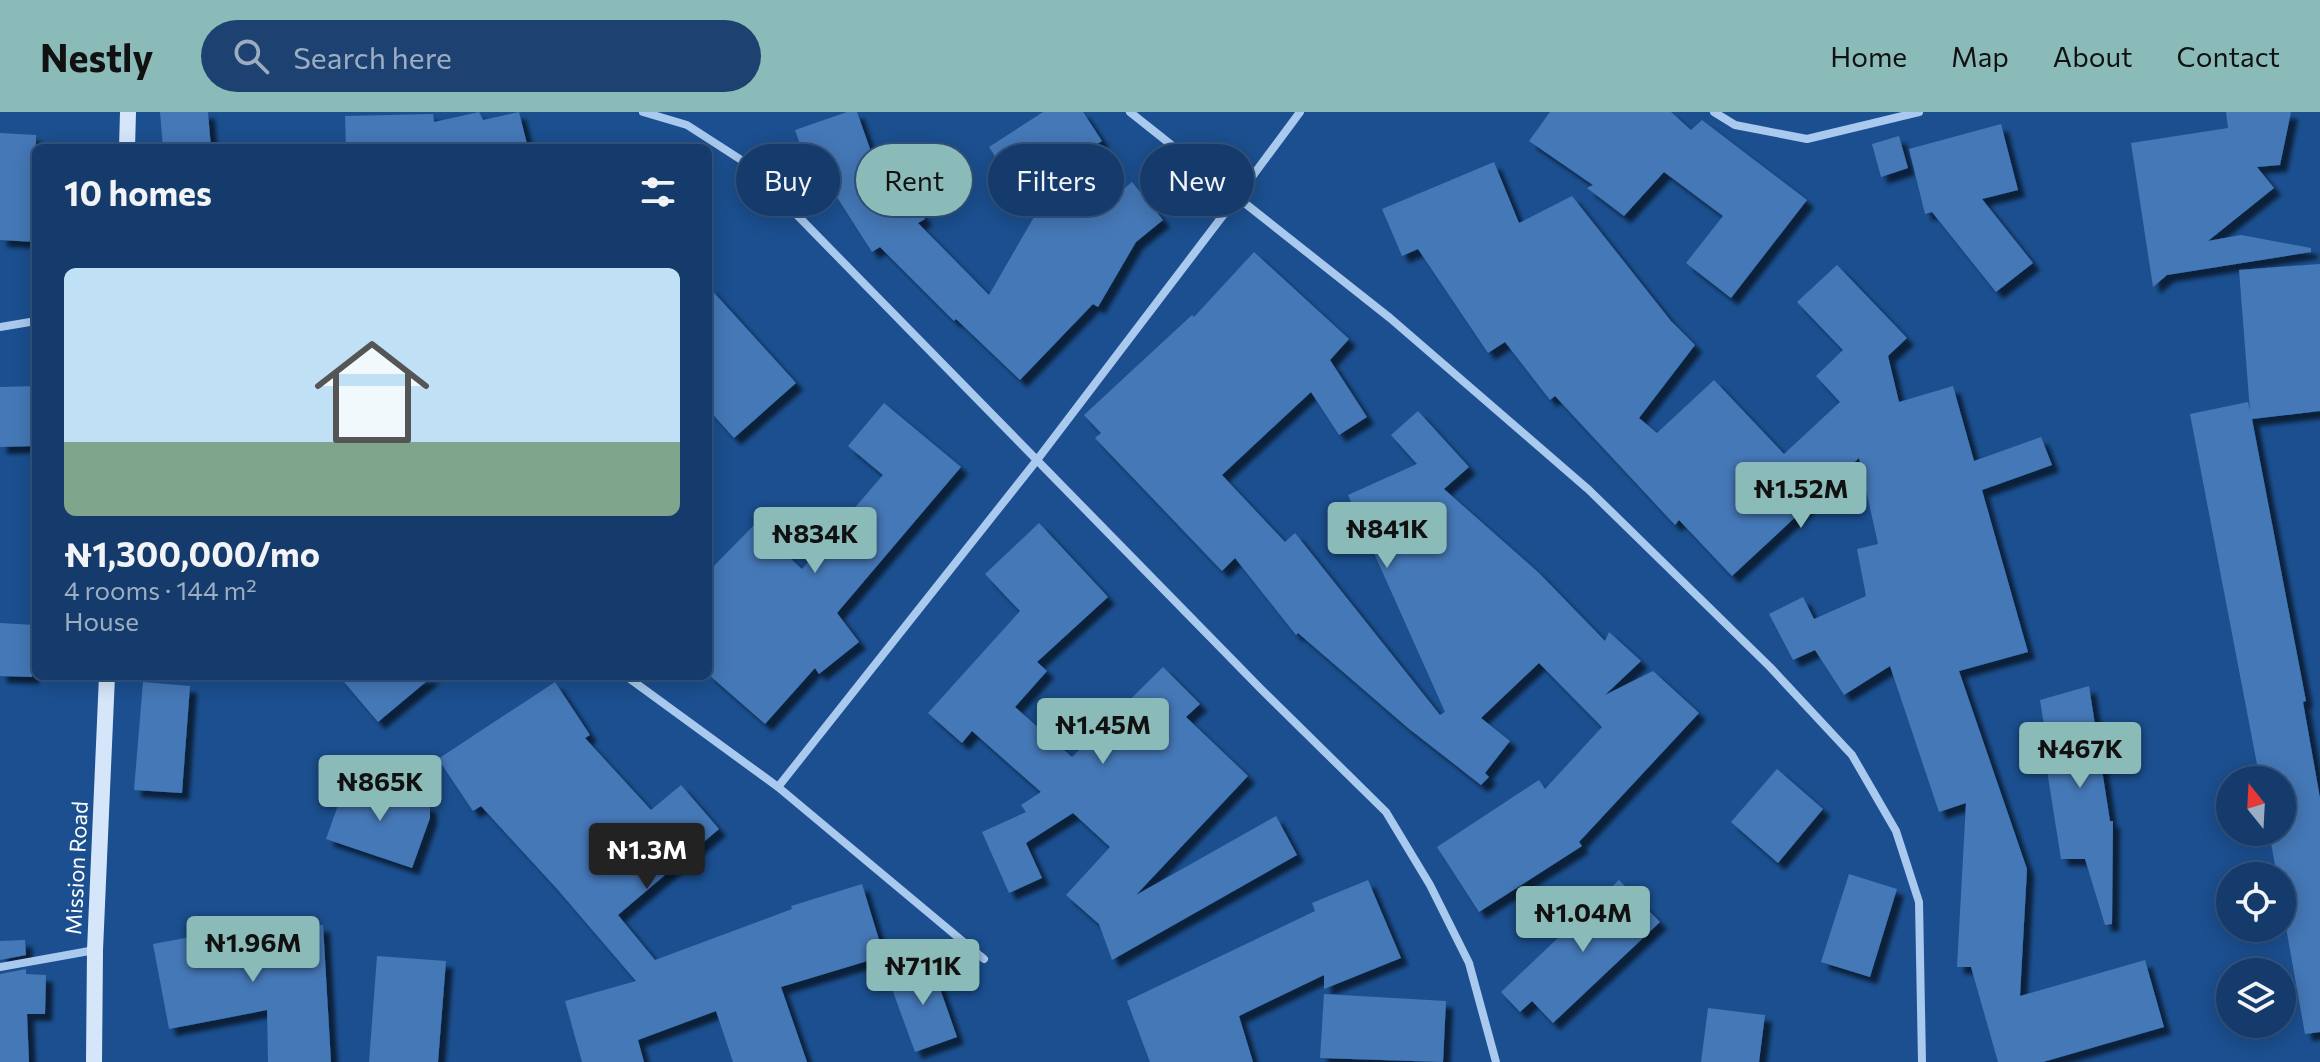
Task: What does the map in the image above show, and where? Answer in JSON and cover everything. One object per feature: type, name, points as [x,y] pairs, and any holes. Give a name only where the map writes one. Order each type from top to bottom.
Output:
[{"type":"street","points":[[127,144],[128,112]]},
{"type":"street","points":[[643,112],[687,125],[746,163],[1386,812],[1430,885],[1469,963],[1496,1062]]},
{"type":"street","points":[[1130,112],[1170,144]]},
{"type":"street","points":[[1254,174],[1300,112]]},
{"type":"street","points":[[1714,112],[1735,125],[1807,139],[1919,112]]},
{"type":"street","points":[[1254,210],[1390,318],[1589,490],[1770,667],[1852,755],[1896,831],[1919,902],[1922,1062]]},
{"type":"street","points":[[778,787],[1037,460],[1223,216]]},
{"type":"street","points":[[0,327],[32,322]]},
{"type":"street","name":"Mission Road","points":[[94,1062],[95,950],[107,680]]},
{"type":"street","points":[[631,680],[778,787],[984,959]]},
{"type":"street","points":[[0,967],[95,950]]},
{"type":"building","points":[[160,112],[208,112],[211,144],[163,144]]},
{"type":"building","points":[[479,112],[483,120],[519,112],[527,144],[346,144],[345,116],[433,114],[434,122]]},
{"type":"building","points":[[847,112],[857,112],[868,144],[856,144],[856,216],[923,216],[925,219],[918,223],[989,295],[1033,216],[1124,216],[1124,189],[1132,182],[1140,192],[1140,216],[1160,216],[1163,220],[1136,242],[1098,307],[1093,304],[1020,380],[956,319],[954,321],[880,247],[872,252],[840,202],[840,144],[800,144],[795,130]]},
{"type":"building","points":[[1043,112],[1083,112],[1102,141],[1097,144],[994,144]]},
{"type":"building","points":[[1550,112],[1671,112],[1691,130],[1702,120],[1807,200],[1731,298],[1686,263],[1723,216],[1664,172],[1624,216],[1587,188],[1593,185],[1529,141]]},
{"type":"building","points":[[2226,112],[2291,112],[2280,165],[2257,167],[2274,188],[2208,241],[2241,235],[2311,248],[2311,252],[2167,275],[2153,287],[2131,143],[2228,128]]},
{"type":"building","points":[[2001,124],[2018,190],[1982,199],[2033,263],[1996,292],[1932,212],[1925,214],[1909,149]]},
{"type":"building","points":[[0,133],[36,135],[36,144],[32,144],[32,242],[0,240]]},
{"type":"building","points":[[1899,136],[1908,168],[1881,177],[1872,144]]},
{"type":"building","points":[[1494,162],[1519,223],[1572,196],[1671,321],[1695,345],[1639,418],[1657,433],[1714,380],[1784,454],[1840,402],[1816,376],[1843,350],[1797,302],[1837,265],[1907,338],[1888,356],[1899,402],[1953,386],[1974,461],[2041,437],[2052,465],[1982,490],[2028,652],[1959,671],[2027,869],[2020,996],[2145,960],[2164,1027],[2043,1062],[1998,1062],[1971,967],[1957,967],[1966,803],[1939,812],[1890,666],[1844,695],[1815,650],[1793,660],[1769,614],[1803,597],[1814,619],[1866,596],[1857,549],[1878,544],[1859,458],[1732,576],[1679,520],[1675,525],[1555,396],[1550,400],[1505,342],[1488,353],[1418,249],[1402,256],[1382,209]]},
{"type":"building","points":[[1254,252],[1349,339],[1330,360],[1367,417],[1339,435],[1311,392],[1222,475],[1285,542],[1295,533],[1440,715],[1445,712],[1348,495],[1417,464],[1391,435],[1418,411],[1469,467],[1444,489],[1539,573],[1605,641],[1609,632],[1641,661],[1605,695],[1653,671],[1699,713],[1579,842],[1582,846],[1479,912],[1437,847],[1539,780],[1545,789],[1602,727],[1539,663],[1481,718],[1510,741],[1485,773],[1489,777],[1481,785],[1408,728],[1298,633],[1296,635],[1235,558],[1222,571],[1095,438],[1101,433],[1084,415],[1192,315],[1194,317]]},
{"type":"building","points":[[2320,264],[2320,411],[2252,419],[2306,701],[2303,702],[2320,798],[2320,1032],[2305,1034],[2296,984],[2296,958],[2291,958],[2289,942],[2296,942],[2296,862],[2274,862],[2272,846],[2296,846],[2296,766],[2257,766],[2190,414],[2248,402],[2250,411],[2239,270]]},
{"type":"building","points":[[712,290],[796,383],[734,438],[712,413]]},
{"type":"building","points":[[32,386],[32,446],[0,447],[0,387]]},
{"type":"building","points":[[884,403],[961,467],[837,613],[859,642],[819,674],[815,668],[765,724],[712,678],[712,568],[754,525],[802,569],[883,475],[848,446]]},
{"type":"building","points":[[1039,523],[1108,597],[1037,662],[1047,671],[1015,707],[1072,757],[1163,667],[1200,704],[1186,717],[1248,776],[1136,895],[1276,816],[1297,855],[1112,960],[1099,924],[1066,895],[1110,847],[1073,813],[1026,843],[1042,878],[1009,893],[982,832],[1026,812],[1021,805],[1041,792],[972,731],[962,743],[928,713],[1020,611],[985,574]]},
{"type":"building","points":[[0,623],[32,625],[32,677],[0,676]]},
{"type":"building","points":[[342,680],[428,680],[378,722]]},
{"type":"building","points":[[143,682],[190,686],[182,793],[134,790]]},
{"type":"building","points":[[555,682],[590,735],[585,738],[651,810],[681,785],[719,829],[618,915],[655,960],[792,909],[791,906],[862,884],[884,956],[781,987],[807,1062],[733,1062],[716,1011],[638,1040],[644,1062],[582,1062],[565,1001],[636,981],[481,806],[473,811],[438,759]]},
{"type":"building","points":[[2089,686],[2110,821],[2113,821],[2112,924],[2105,925],[2085,859],[2061,859],[2046,764],[2050,764],[2040,700]]},
{"type":"building","points":[[1777,769],[1823,809],[1778,863],[1731,822]]},
{"type":"building","points":[[348,777],[430,806],[430,818],[412,868],[326,839]]},
{"type":"building","points":[[1849,874],[1897,889],[1870,977],[1821,962]]},
{"type":"building","points":[[1368,880],[1401,958],[1324,989],[1324,975],[1239,1016],[1253,1062],[1150,1062],[1127,1001],[1315,911],[1312,903]]},
{"type":"building","points":[[1619,880],[1660,922],[1553,1023],[1532,1001],[1520,1012],[1501,992]]},
{"type":"building","points":[[293,918],[294,927],[323,925],[331,1062],[268,1062],[267,1010],[169,1029],[153,944]]},
{"type":"building","points":[[25,940],[26,955],[0,960],[0,941]]},
{"type":"building","points":[[377,956],[446,961],[438,1062],[369,1062]]},
{"type":"building","points":[[931,963],[957,1037],[915,1052],[888,978]]},
{"type":"building","points":[[26,969],[26,974],[46,975],[45,1014],[27,1014],[29,1062],[0,1062],[0,974]]},
{"type":"building","points":[[1324,994],[1446,1001],[1443,1062],[1320,1058]]},
{"type":"building","points":[[1708,1008],[1765,1015],[1759,1062],[1701,1062]]}]
